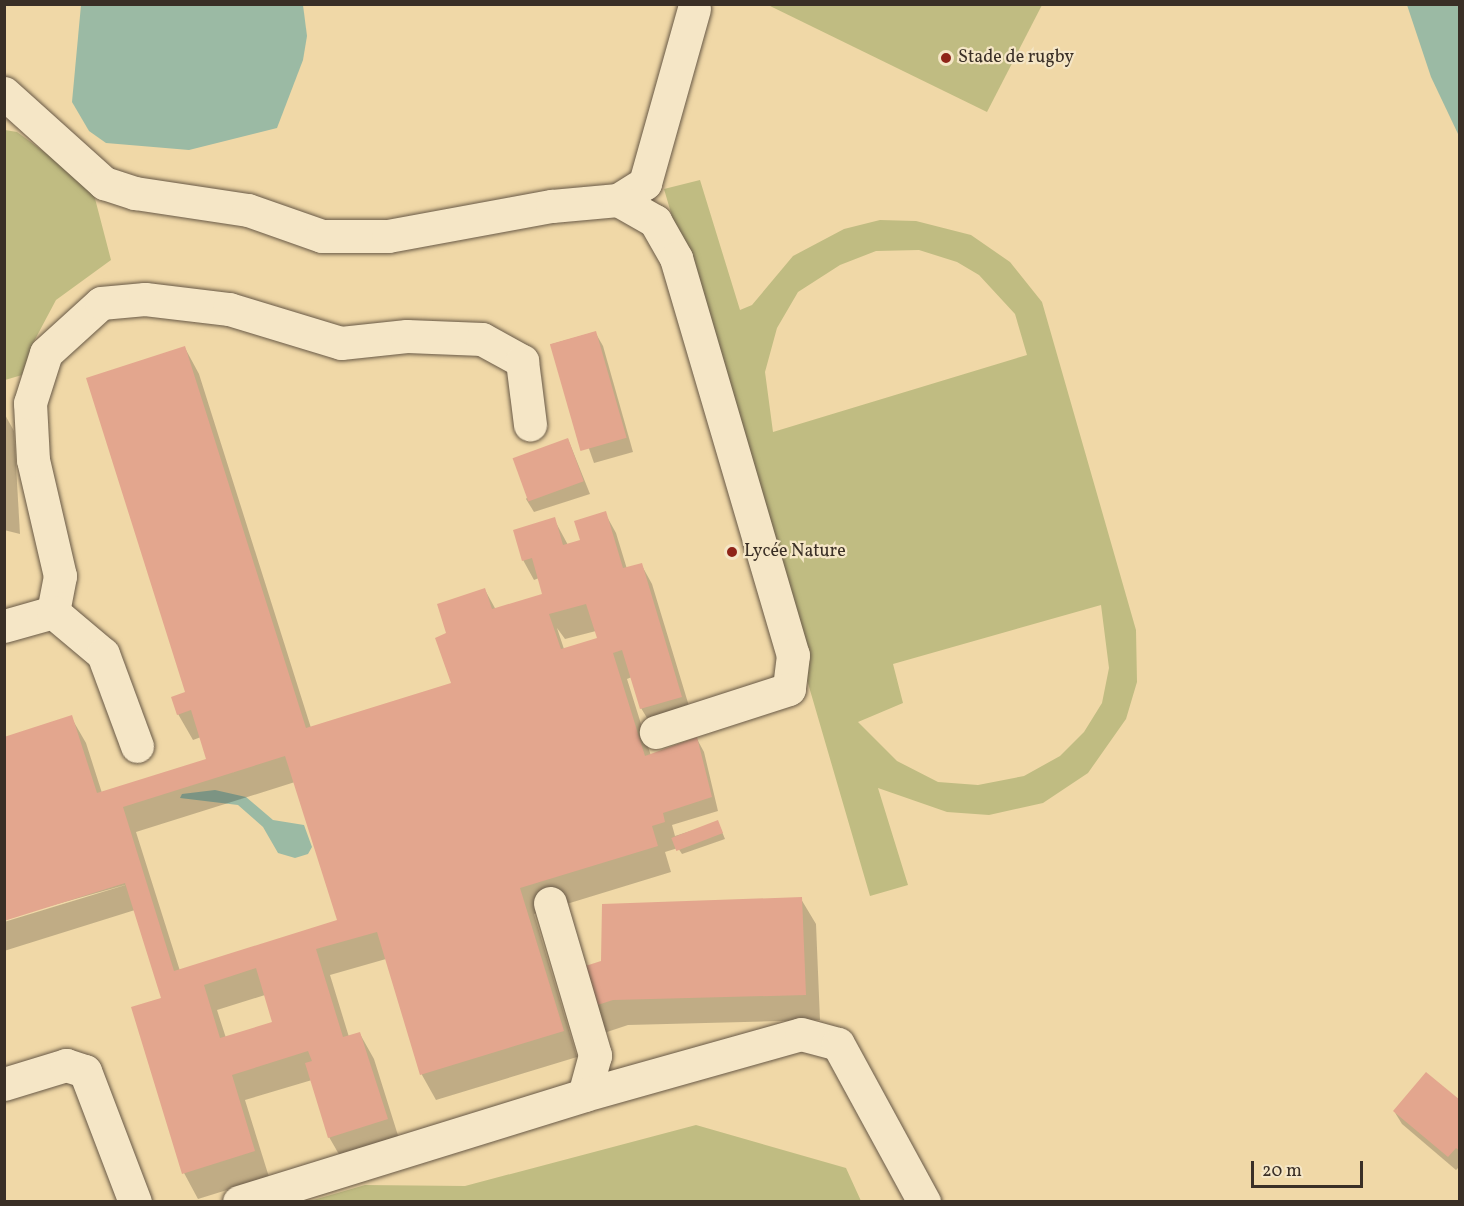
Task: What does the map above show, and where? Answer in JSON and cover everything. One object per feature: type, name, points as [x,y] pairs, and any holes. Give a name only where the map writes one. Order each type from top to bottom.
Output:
[{"type":"lane","points":[[4,93],[104,183],[135,193],[248,210],[322,236],[388,236],[552,206],[618,200],[645,183],[694,9]]},
{"type":"lane","points":[[618,200],[655,221],[676,258],[793,655],[789,689],[656,732]]},
{"type":"lane","points":[[53,612],[60,576],[33,460],[30,403],[46,353],[101,303],[145,299],[229,309],[341,343],[407,336],[482,339],[522,361],[530,424]]},
{"type":"lane","points":[[4,626],[53,612]]},
{"type":"lane","points":[[53,612],[103,654],[137,746]]},
{"type":"lane","points":[[550,903],[595,1055],[584,1095]]},
{"type":"lane","points":[[239,1202],[584,1095],[801,1034],[838,1044],[924,1202]]},
{"type":"lane","points":[[4,1084],[66,1065],[85,1071],[135,1202]]},
{"type":"shaded area","points":[[81,5],[303,5],[307,36],[303,60],[277,128],[189,150],[106,143],[89,131],[72,102]]},
{"type":"shaded area","name":"Stade de rugby","points":[[768,5],[1042,5],[987,112]]},
{"type":"shaded area","points":[[1407,5],[1459,5],[1459,136],[1431,77]]},
{"type":"shaded area","points":[[5,130],[17,132],[92,187],[111,260],[56,300],[31,347],[22,375],[5,380]]},
{"type":"shaded area","points":[[700,180],[740,310],[752,305],[793,256],[844,229],[880,220],[916,221],[971,235],[1010,262],[1042,302],[1136,630],[1137,682],[1126,719],[1088,773],[1043,803],[989,815],[947,812],[878,788],[908,885],[870,896],[664,189]],"holes":[[[919,250],[957,262],[979,275],[1015,314],[1027,355],[773,432],[765,372],[777,328],[798,292],[840,265],[876,251]],[[1101,605],[1109,668],[1102,703],[1084,732],[1060,756],[1024,776],[978,785],[938,782],[897,761],[858,722],[903,703],[893,664]]]},
{"type":"shaded area","points":[[215,790],[246,797],[273,820],[304,825],[312,847],[308,854],[295,858],[278,853],[263,827],[238,805],[180,798],[182,794]]},
{"type":"shaded area","points":[[696,1125],[846,1168],[861,1201],[310,1201],[365,1185],[465,1186]]},
{"type":"building","points":[[596,331],[627,438],[580,451],[550,344]]},
{"type":"building","points":[[185,346],[306,728],[451,683],[435,638],[446,633],[437,604],[485,588],[492,609],[542,594],[532,558],[522,561],[513,530],[555,517],[563,545],[580,540],[574,521],[606,511],[623,568],[642,563],[682,697],[640,709],[622,650],[613,653],[645,756],[697,737],[712,797],[663,813],[665,822],[652,826],[658,846],[520,888],[564,1031],[420,1075],[377,932],[316,949],[343,1037],[360,1032],[388,1119],[328,1138],[305,1063],[312,1061],[308,1051],[232,1075],[255,1151],[182,1174],[131,1007],[161,998],[125,883],[4,921],[4,737],[72,715],[97,793],[206,759],[191,710],[177,715],[171,697],[185,692],[86,378]],"holes":[[[586,604],[597,638],[561,649],[549,614]],[[285,756],[337,920],[174,971],[123,807]],[[256,968],[272,1022],[220,1038],[204,985]]]},
{"type":"building","points":[[568,438],[584,481],[528,501],[513,458]]},
{"type":"building","points":[[718,820],[723,833],[676,851],[671,838]]},
{"type":"building","points":[[802,897],[806,995],[613,1000],[588,1008],[576,969],[601,961],[602,904]]},
{"type":"building","points":[[1426,1072],[1460,1100],[1460,1151],[1456,1148],[1448,1157],[1393,1111]]},
{"type":"place","name":"Stade de rugby","points":[[946,58]]},
{"type":"place","name":"Lycée Nature","points":[[732,552]]}]
